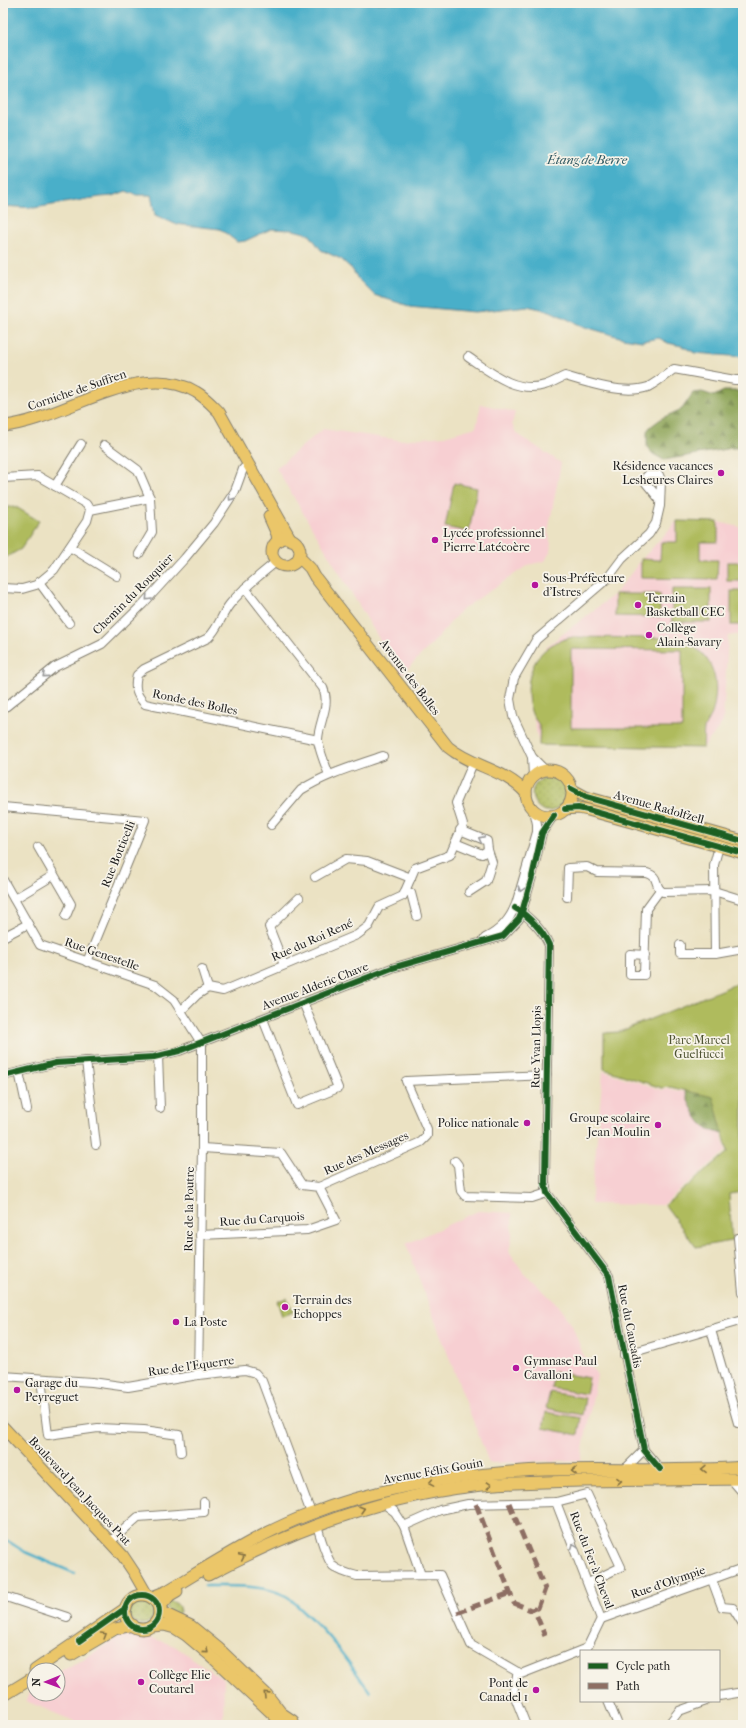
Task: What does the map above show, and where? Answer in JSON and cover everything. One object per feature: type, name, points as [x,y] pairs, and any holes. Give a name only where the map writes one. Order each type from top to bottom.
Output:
[{"type":"main road","name":"Corniche de Suffren","points":[[3,426],[42,416],[128,386],[145,382],[172,383],[196,392],[206,399],[219,412],[246,467]]},
{"type":"main road","points":[[246,467],[291,540],[297,544],[299,548],[296,561],[284,566],[276,562],[272,553],[273,547],[283,539],[291,540]]},
{"type":"main road","points":[[246,467],[275,527],[278,542]]},
{"type":"main road","name":"Avenue des Bolles","points":[[296,561],[310,568],[315,577],[438,735],[457,754],[472,763],[500,773],[532,777]]},
{"type":"main road","points":[[545,770],[558,772],[564,776],[571,789],[570,802],[565,809],[554,815],[544,815],[534,810],[527,800],[526,793],[528,784],[532,777],[545,770]]},
{"type":"main road","name":"Avenue des Bolles","points":[[500,773],[518,785],[526,793]]},
{"type":"main road","name":"Avenue Radolfzell","points":[[571,789],[586,797],[743,841]]},
{"type":"main road","name":"Avenue Radolfzell","points":[[565,809],[578,808],[588,810],[743,853]]},
{"type":"main road","name":"Boulevard Jean Jacques Prat","points":[[3,1427],[110,1542],[136,1574],[149,1596]]},
{"type":"main road","name":"Avenue Félix Gouin","points":[[149,1596],[167,1591],[260,1535],[311,1513],[393,1489],[481,1475],[524,1471],[743,1467]]},
{"type":"main road","name":"Avenue Félix Gouin","points":[[159,1610],[170,1595],[232,1562],[317,1524],[383,1503],[472,1486],[526,1482],[743,1479]]},
{"type":"main road","points":[[136,1574],[128,1604],[127,1620],[141,1629],[164,1625],[175,1628],[186,1635],[211,1656],[275,1716],[281,1725]]},
{"type":"main road","points":[[46,1662],[141,1595],[149,1596],[156,1601],[159,1610],[158,1617],[152,1626]]},
{"type":"main road","points":[[159,1610],[191,1626],[218,1648],[270,1698],[281,1713],[294,1724]]},
{"type":"main road","points":[[59,1662],[115,1629],[133,1625]]},
{"type":"main road","points":[[3,1689],[26,1675]]},
{"type":"main road","points":[[3,1696],[26,1682]]},
{"type":"street","points":[[468,357],[504,380],[524,388],[544,385],[565,376],[592,385],[631,389],[648,386],[674,369],[735,380],[743,380]]},
{"type":"street","points":[[55,486],[81,444]]},
{"type":"street","points":[[104,445],[138,470],[150,498],[152,532],[139,554]]},
{"type":"street","name":"Chemin du Rouquier","points":[[3,709],[55,667],[102,644],[143,604],[185,558],[214,523],[235,491],[246,467]]},
{"type":"street","points":[[3,478],[38,476],[86,504],[90,510],[87,521],[54,570],[36,585],[22,589],[3,588]]},
{"type":"street","points":[[90,510],[150,498]]},
{"type":"street","points":[[545,770],[532,757],[513,716],[510,699],[514,678],[536,640],[607,579],[622,559],[649,534],[656,523],[660,500]]},
{"type":"street","points":[[70,547],[116,576]]},
{"type":"street","name":"Ronde des Bolles","points":[[276,562],[245,588],[229,605],[216,631],[208,638],[144,669],[137,675],[136,691],[145,704],[318,740]]},
{"type":"street","points":[[39,582],[69,623]]},
{"type":"street","points":[[245,588],[323,688],[327,702],[318,740],[329,775]]},
{"type":"street","points":[[271,825],[301,790],[329,775],[383,756]]},
{"type":"street","points":[[532,757],[532,777]]},
{"type":"street","name":"Rue du Roi René","points":[[208,988],[223,991],[357,935],[369,926],[379,907],[403,896],[415,868],[450,855],[462,825],[456,803],[472,763]]},
{"type":"street","name":"Rue Botticelli","points":[[3,807],[145,820],[87,962]]},
{"type":"street","name":"Avenue Alderic Chave","points":[[3,1076],[56,1064],[86,1061],[124,1060],[158,1056],[202,1044],[303,1002],[392,968],[503,936],[519,919],[518,910],[537,832],[534,810]]},
{"type":"street","name":"Avenue Alderic Chave","points":[[518,910],[532,877],[542,833],[554,815]]},
{"type":"street","points":[[460,830],[487,841],[492,862],[486,881],[469,892]]},
{"type":"street","points":[[455,843],[482,854],[488,850]]},
{"type":"street","points":[[715,954],[714,865],[719,846]]},
{"type":"street","points":[[38,847],[71,904],[66,916]]},
{"type":"street","points":[[315,877],[346,859],[367,861],[411,878]]},
{"type":"street","points":[[567,897],[568,868],[588,867],[597,872],[647,873],[653,875],[657,880],[658,887],[663,892],[714,891],[743,900]]},
{"type":"street","points":[[14,899],[54,875]]},
{"type":"street","name":"Rue Genestelle","points":[[3,880],[40,945],[155,985],[174,1000],[202,1044]]},
{"type":"street","points":[[645,955],[646,909],[660,890]]},
{"type":"street","points":[[405,891],[411,893],[417,916]]},
{"type":"street","points":[[284,965],[269,927],[299,898]]},
{"type":"street","name":"Rue Yvan Llopis","points":[[518,910],[545,936],[548,945],[545,1180],[549,1196]]},
{"type":"street","points":[[3,937],[28,924]]},
{"type":"street","points":[[680,945],[680,954],[715,954],[743,949]]},
{"type":"street","points":[[181,1010],[197,995],[208,988],[202,969]]},
{"type":"street","points":[[263,1019],[296,1105],[338,1088],[303,1002]]},
{"type":"street","name":"Rue de la Poutre","points":[[198,1375],[202,1148],[202,1044]]},
{"type":"street","points":[[158,1056],[160,1108]]},
{"type":"street","points":[[86,1061],[96,1145]]},
{"type":"street","points":[[19,1072],[27,1109]]},
{"type":"street","name":"Rue des Messages","points":[[202,1148],[281,1153],[302,1185],[319,1188],[421,1142],[427,1136],[427,1129],[406,1081],[547,1075]]},
{"type":"street","points":[[455,1162],[458,1164],[461,1191],[465,1196],[532,1198],[549,1196]]},
{"type":"street","name":"Rue du Carquois","points":[[200,1235],[307,1230],[336,1220],[319,1188]]},
{"type":"street","name":"Rue du Caucadis","points":[[549,1196],[609,1276],[644,1450],[660,1469]]},
{"type":"street","points":[[738,1238],[743,1292]]},
{"type":"street","points":[[624,1355],[743,1320]]},
{"type":"street","points":[[711,1330],[740,1422]]},
{"type":"street","name":"Rue de l'Equerre","points":[[3,1376],[92,1382],[128,1387],[198,1375],[245,1370],[255,1371],[262,1381],[311,1513]]},
{"type":"street","points":[[41,1379],[48,1434],[98,1428],[144,1430],[179,1435],[181,1452]]},
{"type":"street","points":[[624,1470],[644,1450]]},
{"type":"street","points":[[731,1480],[743,1493]]},
{"type":"street","points":[[588,1582],[621,1567],[587,1494],[592,1481]]},
{"type":"street","points":[[404,1526],[440,1510],[468,1504],[556,1502],[587,1494]]},
{"type":"street","points":[[110,1542],[138,1517],[204,1512],[204,1502]]},
{"type":"street","name":"Rue du Fer à Cheval","points":[[556,1502],[601,1618],[587,1650]]},
{"type":"street","points":[[383,1503],[395,1512],[404,1526],[421,1575]]},
{"type":"street","points":[[317,1524],[320,1538],[332,1565],[344,1572],[357,1576],[440,1575],[471,1645],[518,1672],[513,1692],[526,1725]]},
{"type":"street","name":"Rue d'Olympie","points":[[601,1618],[743,1568]]},
{"type":"street","points":[[712,1580],[722,1607],[733,1608],[743,1624]]},
{"type":"street","points":[[3,1596],[67,1617]]},
{"type":"street","name":"Rue du Fer à Cheval","points":[[518,1672],[521,1674],[580,1653]]},
{"type":"street","points":[[720,1696],[743,1692]]},
{"type":"street","points":[[608,1702],[618,1725]]},
{"type":"street","points":[[668,1725],[679,1711],[703,1702]]},
{"type":"shaded area","name":"Lycée professionnel Pierre Latécoère","points":[[481,404],[515,412],[512,424],[516,433],[561,463],[548,532],[552,548],[545,561],[528,565],[460,611],[435,641],[401,675],[276,468],[323,429],[399,440],[444,436],[476,427]]},
{"type":"shaded area","name":"Collège Alain-Savary","points":[[677,521],[718,522],[740,527],[741,544],[743,544],[743,634],[728,636],[723,722],[703,748],[539,745],[528,690],[546,647],[615,594],[642,559]]},
{"type":"shaded area","name":"Groupe scolaire Jean Moulin","points":[[603,1071],[662,1090],[670,1089],[712,1098],[726,1151],[662,1205],[591,1204]]},
{"type":"shaded area","points":[[478,1211],[512,1213],[512,1237],[509,1251],[523,1272],[555,1302],[572,1325],[583,1354],[597,1375],[581,1460],[489,1463],[406,1244]]},
{"type":"shaded area","name":"Collège Elie Coutarel","points":[[122,1635],[142,1635],[173,1645],[224,1680],[223,1725],[83,1725],[28,1702],[66,1702],[66,1668]]},
{"type":"green space","points":[[724,391],[743,391],[743,448],[732,448],[664,460],[653,454],[647,447],[647,431],[650,427],[662,418],[682,409],[693,393],[702,392],[714,396]]},
{"type":"green space","points":[[454,483],[477,488],[469,532],[445,527]]},
{"type":"green space","points":[[3,507],[16,507],[39,521],[21,549],[3,559]]},
{"type":"green space","points":[[677,521],[718,522],[718,542],[700,542],[700,560],[718,560],[717,579],[641,578],[641,559],[660,560],[661,542],[677,542]]},
{"type":"green space","points":[[727,562],[743,562],[743,581],[727,581]]},
{"type":"green space","points":[[672,589],[711,589],[711,622],[672,622]]},
{"type":"green space","name":"Terrain Basketball CEC","points":[[731,591],[743,591],[743,625],[731,625]]},
{"type":"green space","name":"Terrain Basketball CEC","points":[[615,594],[660,594],[660,617],[615,616]]},
{"type":"green space","points":[[573,637],[671,638],[684,642],[695,648],[710,664],[716,685],[712,713],[704,729],[703,748],[539,745],[539,726],[529,704],[529,680],[536,660],[551,645],[561,640]],"holes":[[[571,649],[682,650],[682,728],[571,728]]]},
{"type":"green space","points":[[551,776],[561,781],[566,788],[566,795],[563,803],[557,808],[550,811],[542,810],[535,803],[532,793],[533,789],[542,779]]},
{"type":"green space","points":[[576,797],[743,845],[743,850],[574,805]]},
{"type":"green space","name":"Parc Marcel Guelfucci","points":[[743,981],[743,1192],[729,1194],[732,1241],[696,1247],[665,1205],[728,1152],[713,1097],[670,1087],[662,1088],[604,1069],[604,1033],[619,1032]]},
{"type":"green space","points":[[700,1043],[729,1136],[711,1130],[701,1123],[691,1106],[679,1074]]},
{"type":"green space","name":"Terrain des Echoppes","points":[[287,1298],[293,1312],[282,1316],[277,1301]]},
{"type":"green space","points":[[554,1372],[589,1378],[586,1394],[551,1388]]},
{"type":"green space","points":[[550,1392],[585,1398],[582,1415],[546,1408]]},
{"type":"green space","points":[[546,1412],[581,1418],[578,1435],[543,1428]]},
{"type":"green space","points":[[142,1598],[151,1602],[155,1611],[151,1620],[142,1624],[133,1620],[129,1611],[133,1602]]},
{"type":"green space","points":[[170,1601],[176,1603],[179,1607],[180,1612],[176,1616],[167,1610],[167,1604]]},
{"type":"water","name":"Étang de Berre","points":[[3,3],[743,3],[743,357],[695,353],[682,346],[668,343],[659,338],[642,341],[623,338],[582,326],[550,311],[527,306],[475,312],[409,306],[374,295],[358,279],[352,269],[341,259],[321,250],[309,234],[293,230],[271,229],[245,241],[237,242],[220,229],[175,224],[155,215],[151,195],[136,195],[126,191],[113,196],[34,208],[3,206]]},
{"type":"waterway","points":[[3,1538],[25,1552],[74,1573]]},
{"type":"waterway","points":[[205,1586],[235,1586],[268,1589],[288,1597],[312,1619],[330,1639],[370,1692]]},
{"type":"marked path","points":[[509,1503],[545,1589],[538,1608],[534,1609]]},
{"type":"marked path","points":[[476,1504],[514,1603],[531,1610],[534,1609],[545,1636]]},
{"type":"marked path","points":[[457,1613],[510,1593]]},
{"type":"cycle path","points":[[571,789],[586,797],[743,841]]},
{"type":"cycle path","points":[[565,809],[578,808],[588,810],[743,853]]},
{"type":"cycle path","points":[[3,1076],[56,1063],[154,1057],[179,1051],[392,968],[503,936],[519,919],[522,912],[542,833],[554,815]]},
{"type":"cycle path","points":[[515,908],[535,924],[549,945],[545,1183],[547,1193],[609,1276],[644,1450],[660,1469]]},
{"type":"cycle path","points":[[139,1595],[145,1595],[154,1600],[158,1606],[159,1612],[158,1618],[154,1624],[145,1629],[139,1629],[130,1624],[125,1615],[125,1609],[130,1600],[139,1595]]},
{"type":"cycle path","points":[[79,1641],[126,1608]]},
{"type":"place","name":"Résidence vacances Lesheures Claires","points":[[721,473]]},
{"type":"place","name":"Lycée professionnel Pierre Latécoère","points":[[435,540]]},
{"type":"place","name":"Sous-Préfecture d'Istres","points":[[535,585]]},
{"type":"place","name":"Terrain Basketball CEC","points":[[638,605]]},
{"type":"place","name":"Collège Alain-Savary","points":[[649,635]]},
{"type":"place","name":"Police nationale","points":[[527,1123]]},
{"type":"place","name":"Groupe scolaire Jean Moulin","points":[[658,1125]]},
{"type":"place","name":"Terrain des Echoppes","points":[[285,1307]]},
{"type":"place","name":"La Poste","points":[[176,1322]]},
{"type":"place","name":"Gymnase Paul Cavalloni","points":[[516,1368]]},
{"type":"place","name":"Garage du Peyreguet","points":[[17,1390]]},
{"type":"place","name":"Collège Elie Coutarel","points":[[141,1682]]},
{"type":"place","name":"Pont de Canadel 1","points":[[536,1690]]}]
